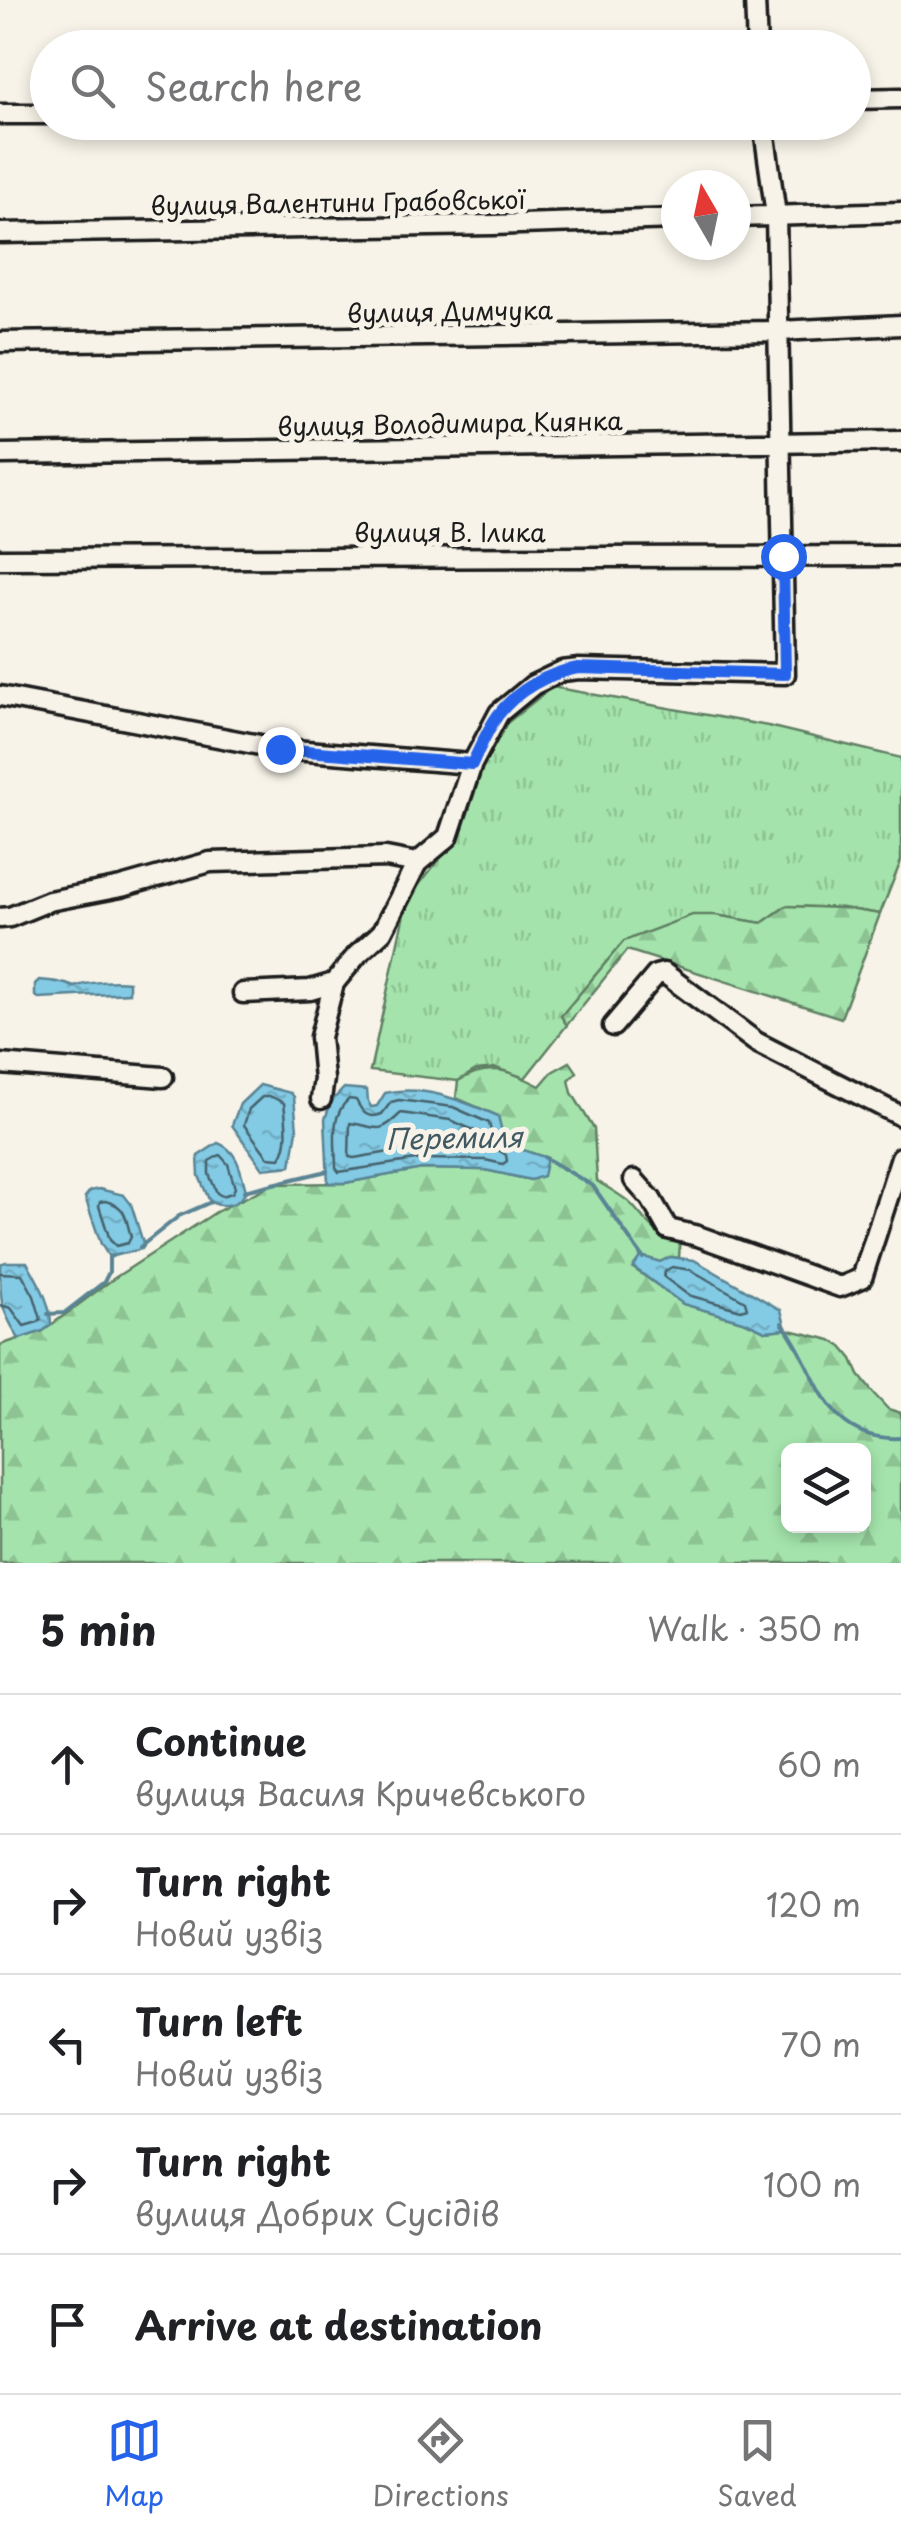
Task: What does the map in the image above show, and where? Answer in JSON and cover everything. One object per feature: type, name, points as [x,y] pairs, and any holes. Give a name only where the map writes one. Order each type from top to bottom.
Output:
[{"type":"street","points":[[755,0],[756,30]]},
{"type":"street","points":[[871,99],[901,98]]},
{"type":"street","points":[[0,114],[30,114]]},
{"type":"street","points":[[321,1099],[324,1079],[320,1037],[334,983],[382,932],[417,863],[448,837],[472,764],[499,714],[533,684],[578,668],[785,674],[776,215],[766,140]]},
{"type":"street","points":[[751,216],[901,212]]},
{"type":"street","name":"вулиця Валентини Грабовської","points":[[0,233],[661,219]]},
{"type":"street","name":"вулиця Димчука","points":[[0,342],[779,331],[901,325]]},
{"type":"street","name":"вулиця Володимира Киянка","points":[[0,454],[901,441]]},
{"type":"street","name":"вулиця В. Ілика","points":[[0,559],[901,556]]},
{"type":"street","points":[[0,696],[280,749],[472,764]]},
{"type":"street","points":[[0,918],[49,901],[120,887],[210,862],[386,857],[417,863]]},
{"type":"street","points":[[613,1026],[656,975],[664,973],[756,1042],[901,1116]]},
{"type":"street","points":[[243,993],[310,990],[334,983]]},
{"type":"street","points":[[0,1064],[163,1077]]},
{"type":"street","points":[[634,1180],[651,1199],[668,1230],[698,1236],[840,1287],[862,1278],[901,1157]]},
{"type":"green space","points":[[552,687],[768,726],[901,758],[901,861],[880,914],[786,906],[762,923],[715,915],[624,941],[561,1016],[567,1025],[525,1078],[496,1068],[476,1070],[458,1081],[370,1071],[407,900],[456,838],[478,772],[502,727]]},
{"type":"green space","points":[[786,906],[880,914],[841,1018],[627,950],[567,1025],[561,1016],[624,941],[692,915],[762,923]]},
{"type":"green space","points":[[570,1062],[577,1072],[569,1080],[572,1093],[594,1129],[597,1181],[629,1202],[659,1232],[680,1242],[679,1258],[660,1262],[641,1256],[633,1268],[684,1304],[765,1331],[786,1329],[831,1340],[852,1359],[859,1375],[888,1409],[901,1413],[901,1563],[0,1563],[0,1345],[43,1331],[113,1279],[216,1212],[273,1184],[345,1183],[422,1169],[485,1170],[531,1180],[547,1158],[504,1144],[498,1116],[456,1098],[458,1081],[489,1070],[540,1086],[552,1072]]},
{"type":"water","points":[[39,980],[74,987],[129,982],[129,993],[39,998],[35,996],[35,984]]},
{"type":"water","points":[[260,1085],[294,1097],[297,1130],[291,1166],[263,1169],[232,1125],[240,1104]]},
{"type":"water","points":[[344,1088],[367,1090],[371,1107],[377,1106],[385,1093],[414,1091],[457,1100],[498,1116],[505,1144],[547,1158],[543,1176],[531,1180],[485,1170],[422,1169],[328,1183],[325,1119],[331,1102]]},
{"type":"water","points":[[218,1143],[234,1156],[246,1191],[230,1204],[210,1202],[199,1176],[198,1156]]},
{"type":"water","points":[[99,1189],[124,1195],[131,1204],[142,1249],[109,1257],[85,1197]]},
{"type":"water","points":[[641,1256],[660,1262],[670,1257],[694,1260],[781,1310],[786,1329],[765,1331],[683,1304],[633,1267]]},
{"type":"water","points":[[27,1262],[50,1317],[51,1325],[43,1331],[19,1339],[13,1328],[1,1296],[0,1264]]},
{"type":"waterway","name":"Перемиля","points":[[544,1157],[593,1186],[643,1258]]},
{"type":"waterway","name":"Перемиля","points":[[244,1191],[327,1171]]},
{"type":"waterway","name":"Перемиля","points":[[140,1247],[179,1216],[211,1202]]},
{"type":"waterway","name":"Перемиля","points":[[48,1314],[64,1313],[104,1282],[112,1256]]},
{"type":"waterway","name":"Перемиля","points":[[782,1323],[838,1416],[874,1436],[901,1438]]},
{"type":"route","points":[[280,749],[472,764],[499,714],[533,684],[562,671],[578,668],[785,674],[783,556]]}]
